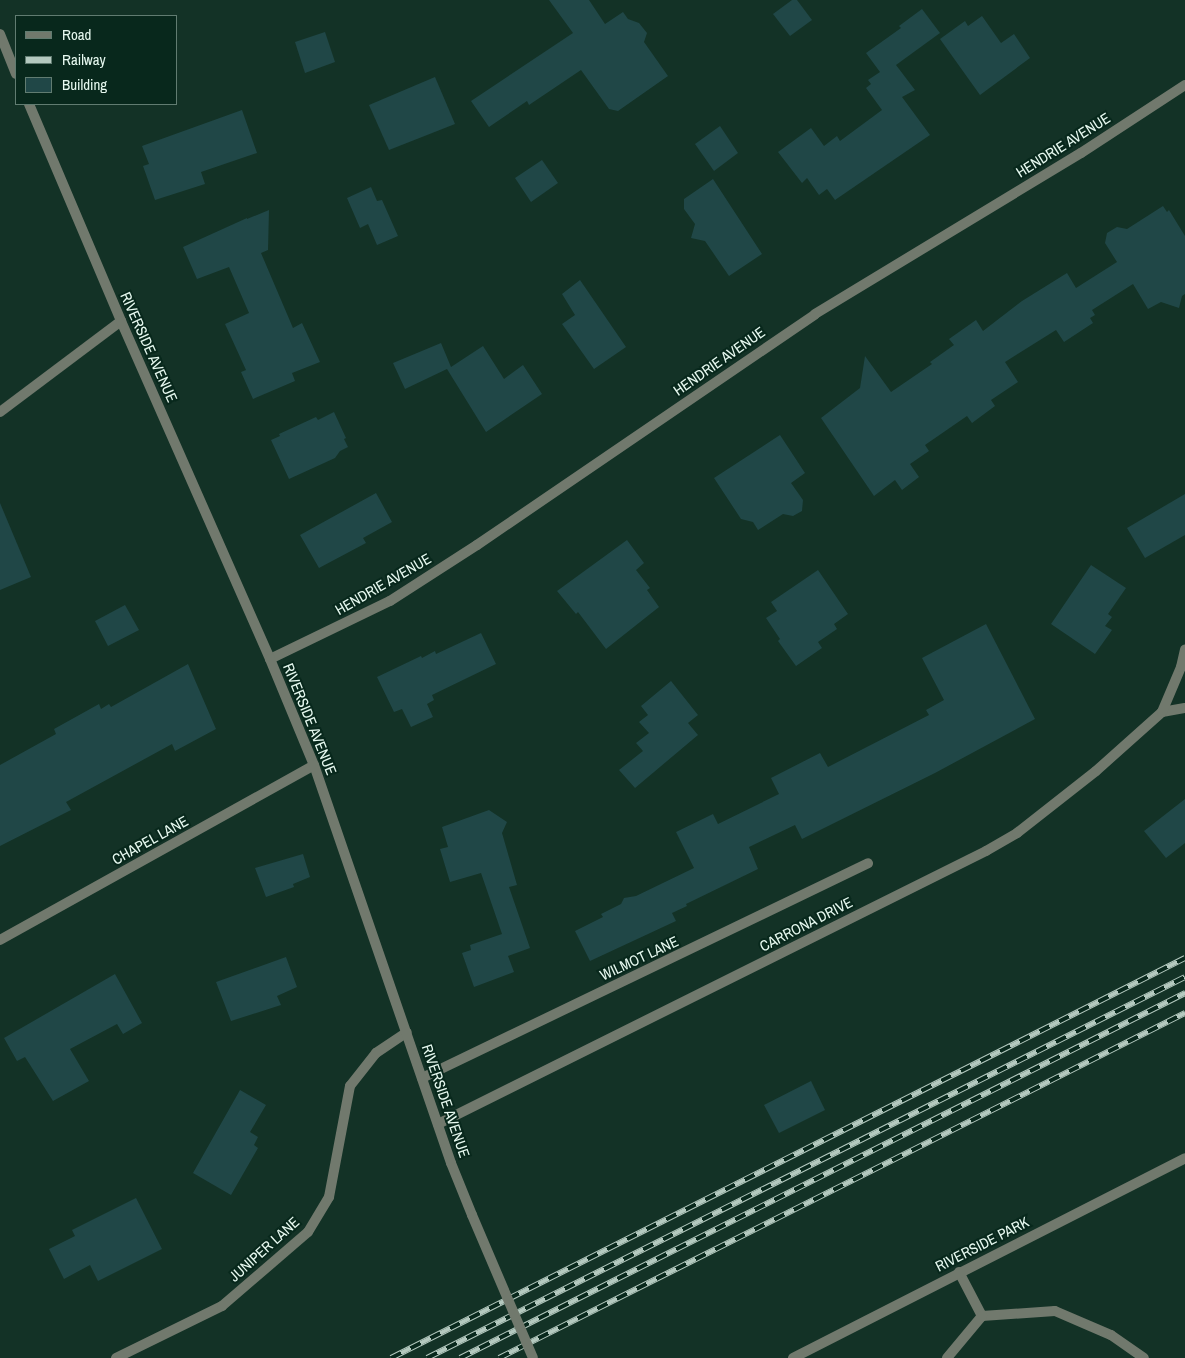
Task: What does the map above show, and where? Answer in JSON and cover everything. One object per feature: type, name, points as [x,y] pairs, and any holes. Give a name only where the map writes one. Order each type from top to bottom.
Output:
[{"type":"street","points":[[0,34],[15,72]]},
{"type":"street","name":"HENDRIE AVENUE","points":[[270,659],[390,601],[477,545],[824,309],[1081,153],[1185,85]]},
{"type":"street","name":"RIVERSIDE AVENUE","points":[[29,105],[121,321],[270,659],[314,765],[438,1124],[472,1215],[533,1358]]},
{"type":"street","points":[[0,412],[121,321]]},
{"type":"street","name":"CARRONA DRIVE","points":[[438,1124],[1017,833],[1088,777],[1162,712],[1181,667],[1185,649]]},
{"type":"street","points":[[1162,712],[1185,708]]},
{"type":"street","name":"CHAPEL LANE","points":[[0,940],[314,765]]},
{"type":"street","name":"WILMOT LANE","points":[[422,1078],[868,863]]},
{"type":"street","name":"JUNIPER LANE","points":[[116,1358],[222,1306],[308,1232],[329,1198],[350,1086],[376,1053],[407,1032]]},
{"type":"street","name":"RIVERSIDE PARK","points":[[793,1358],[1185,1158]]},
{"type":"street","points":[[959,1272],[982,1316]]},
{"type":"street","points":[[947,1358],[982,1316],[1056,1312],[1110,1335],[1144,1358]]},
{"type":"building","points":[[549,0],[589,0],[605,24],[623,12],[628,19],[639,23],[647,33],[644,42],[668,76],[618,111],[609,109],[581,70],[529,105],[527,101],[489,127],[471,101],[573,33]]},
{"type":"building","points":[[792,0],[797,0],[812,20],[790,36],[773,14]]},
{"type":"building","points":[[922,9],[940,33],[896,65],[915,90],[902,97],[930,135],[835,200],[827,189],[819,195],[807,178],[802,183],[778,152],[811,128],[824,146],[837,136],[840,141],[882,110],[866,88],[871,84],[868,80],[880,72],[866,53],[901,28],[899,26]]},
{"type":"building","points":[[982,16],[1001,43],[1014,34],[1030,58],[980,95],[940,39],[965,21],[968,26]]},
{"type":"building","points":[[325,32],[335,62],[305,73],[295,42]]},
{"type":"building","points":[[435,77],[455,124],[389,150],[369,105]]},
{"type":"building","points":[[242,110],[257,153],[201,172],[205,184],[155,200],[143,166],[149,164],[142,146]]},
{"type":"building","points":[[720,126],[738,153],[714,171],[695,144]]},
{"type":"building","points":[[542,160],[558,183],[531,202],[515,178]]},
{"type":"building","points":[[713,179],[762,254],[729,276],[705,241],[691,238],[695,224],[684,209],[684,199]]},
{"type":"building","points":[[371,187],[377,201],[382,200],[398,236],[377,245],[368,224],[360,228],[347,198]]},
{"type":"building","points":[[1163,206],[1167,212],[1169,210],[1185,236],[1185,294],[1182,296],[1179,308],[1161,302],[1148,309],[1133,284],[1092,310],[1095,315],[1090,318],[1093,323],[1064,342],[1056,330],[1005,362],[1018,382],[991,400],[995,406],[972,423],[967,416],[925,445],[929,451],[910,464],[919,477],[902,490],[895,480],[874,496],[821,418],[860,388],[865,356],[891,392],[932,364],[930,362],[954,345],[949,339],[976,320],[983,331],[1022,301],[1067,273],[1076,288],[1117,262],[1105,243],[1107,233],[1117,227],[1127,229]]},
{"type":"building","points":[[269,210],[268,250],[261,253],[293,328],[302,323],[320,362],[292,373],[295,381],[253,399],[241,372],[246,370],[225,324],[249,313],[229,267],[197,279],[183,247]]},
{"type":"building","points":[[580,280],[626,347],[594,369],[562,324],[575,315],[562,294]]},
{"type":"building","points":[[441,343],[451,367],[483,346],[504,379],[523,365],[542,394],[486,432],[447,369],[405,389],[393,363]]},
{"type":"building","points":[[334,412],[348,447],[340,451],[335,458],[289,479],[271,440],[280,436],[279,434],[316,417],[318,420]]},
{"type":"building","points":[[780,435],[805,473],[791,483],[803,500],[802,511],[793,516],[783,514],[758,530],[753,522],[741,519],[714,478]]},
{"type":"building","points":[[376,493],[392,522],[363,538],[366,543],[319,568],[300,535]]},
{"type":"building","points":[[1185,494],[1185,535],[1145,558],[1127,528]]},
{"type":"building","points":[[0,503],[31,577],[0,590]]},
{"type":"building","points":[[627,540],[644,563],[636,570],[650,588],[647,590],[659,607],[606,649],[578,612],[576,614],[557,591]]},
{"type":"building","points":[[1091,565],[1126,588],[1108,614],[1112,617],[1105,626],[1112,630],[1095,654],[1051,624]]},
{"type":"building","points":[[818,570],[848,614],[834,624],[837,629],[818,642],[822,648],[796,666],[778,641],[780,639],[766,618],[777,611],[771,602]]},
{"type":"building","points":[[125,605],[139,630],[108,646],[95,621]]},
{"type":"building","points":[[986,624],[1035,719],[935,773],[802,839],[795,825],[749,847],[758,869],[686,904],[687,906],[672,913],[676,921],[590,961],[575,931],[603,917],[601,914],[621,904],[624,898],[636,896],[694,868],[676,832],[713,814],[718,824],[779,794],[771,778],[820,753],[828,767],[929,715],[926,710],[944,700],[922,658]]},
{"type":"building","points":[[481,633],[496,664],[432,695],[434,700],[427,704],[433,717],[411,727],[402,709],[394,712],[377,677],[421,656],[422,658],[435,651],[436,654]]},
{"type":"building","points":[[188,664],[216,729],[175,751],[172,744],[66,802],[71,810],[0,846],[0,765],[56,734],[54,729],[99,704],[101,709],[109,704],[111,707]]},
{"type":"building","points":[[671,681],[698,715],[688,723],[698,735],[635,788],[619,770],[643,751],[636,743],[649,733],[639,722],[648,715],[641,706]]},
{"type":"building","points":[[1185,799],[1185,843],[1166,858],[1144,831]]},
{"type":"building","points":[[489,810],[507,822],[502,833],[517,885],[509,887],[530,948],[508,956],[514,972],[474,987],[462,953],[471,950],[470,945],[502,934],[481,873],[450,882],[440,849],[448,847],[442,827]]},
{"type":"building","points":[[303,854],[310,877],[293,884],[294,887],[266,897],[255,868]]},
{"type":"building","points":[[286,957],[297,987],[277,996],[281,1005],[231,1021],[216,982]]},
{"type":"building","points":[[115,974],[142,1023],[123,1034],[117,1024],[70,1049],[89,1081],[53,1101],[25,1057],[17,1061],[4,1038]]},
{"type":"building","points":[[811,1081],[825,1110],[779,1133],[764,1105]]},
{"type":"building","points":[[240,1090],[266,1105],[250,1132],[258,1137],[254,1145],[258,1148],[231,1195],[193,1173]]},
{"type":"building","points":[[136,1198],[162,1249],[98,1281],[90,1265],[64,1279],[49,1249],[75,1236],[72,1230]]},
{"type":"railway","points":[[391,1358],[1185,958]]},
{"type":"railway","points":[[427,1358],[1185,977]]},
{"type":"railway","points":[[460,1358],[1185,993]]},
{"type":"railway","points":[[499,1358],[1185,1013]]}]
